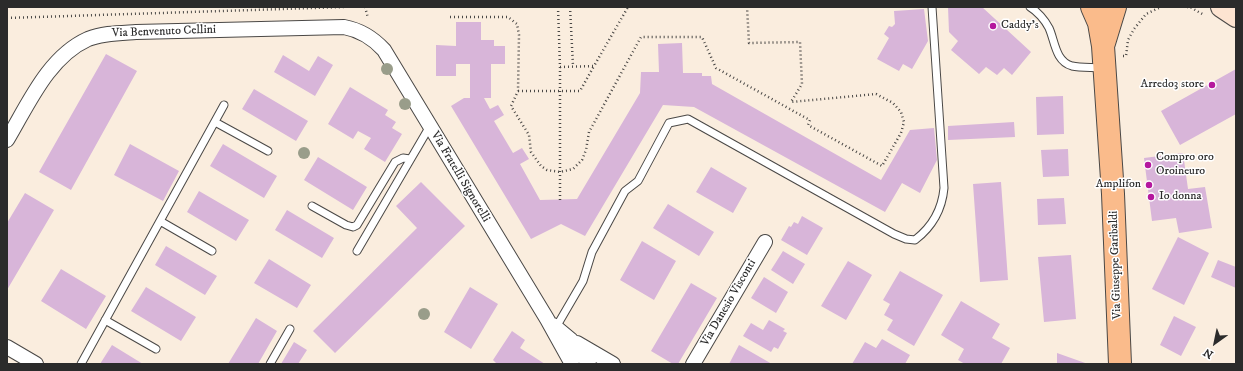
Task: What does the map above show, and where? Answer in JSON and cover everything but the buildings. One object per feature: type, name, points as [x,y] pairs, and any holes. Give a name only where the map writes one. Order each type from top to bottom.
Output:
[{"type":"main road","name":"Via Giuseppe Garibaldi","points":[[1092,7],[1109,57]]},
{"type":"main road","name":"Via Giuseppe Garibaldi","points":[[1115,7],[1109,57],[1120,364]]},
{"type":"main road","points":[[1216,13],[1236,17]]},
{"type":"street","name":"Via Benvenuto Cellini","points":[[7,140],[48,71],[66,52],[88,39],[130,32],[344,27],[355,29],[370,38]]},
{"type":"street","name":"Via Fratelli Signorelli","points":[[370,38],[384,50],[552,326],[572,364]]},
{"type":"street","name":"Via Danesio Visconti","points":[[693,364],[765,242]]},
{"type":"street","name":"Via Fratelli Signorelli","points":[[552,326],[571,340],[589,364]]},
{"type":"street","points":[[571,340],[613,364]]},
{"type":"street","points":[[7,347],[36,364]]},
{"type":"lane","points":[[552,326],[583,281],[592,252],[625,192],[638,181],[669,123],[688,119],[894,234],[906,239],[915,240],[924,233],[932,222],[943,200],[944,188],[932,7]]},
{"type":"lane","points":[[1030,7],[1035,10],[1049,27],[1053,43],[1065,63],[1073,66],[1109,57]]},
{"type":"lane","points":[[81,364],[224,105]]},
{"type":"lane","points":[[214,122],[268,151]]},
{"type":"lane","points":[[358,251],[430,126]]},
{"type":"lane","points":[[312,206],[346,225],[353,227],[357,225],[395,162],[403,158],[410,159]]},
{"type":"lane","points":[[160,221],[212,251]]},
{"type":"lane","points":[[105,320],[156,350]]},
{"type":"lane","points":[[270,364],[290,329]]},
{"type":"path","points":[[7,18],[344,7]]},
{"type":"path","points":[[365,7],[370,22]]},
{"type":"path","points":[[558,7],[560,67],[560,200]]},
{"type":"path","points":[[570,7],[573,66]]},
{"type":"path","points":[[518,91],[580,91],[628,7]]},
{"type":"path","points":[[450,17],[508,17],[517,24],[518,91],[511,106],[529,135],[531,152],[541,166],[548,170],[560,172],[573,169],[582,160],[586,150],[589,132],[641,37],[702,37],[716,68],[810,120],[808,125],[882,166],[901,133],[904,122],[901,112],[893,103],[876,94],[791,102],[802,84],[800,42],[749,43],[747,7]]},
{"type":"path","points":[[1109,57],[1126,56],[1128,40],[1134,29],[1146,14],[1161,7]]},
{"type":"path","points":[[1187,7],[1216,13]]},
{"type":"path","points":[[560,67],[594,66]]},
{"type":"place","name":"Caddy's","points":[[993,26]]},
{"type":"place","name":"Arredo3 store","points":[[1212,85]]},
{"type":"place","name":"Compro oro Oroineuro","points":[[1148,165]]},
{"type":"place","name":"Amplifon","points":[[1149,185]]},
{"type":"place","name":"Io donna","points":[[1151,197]]}]
